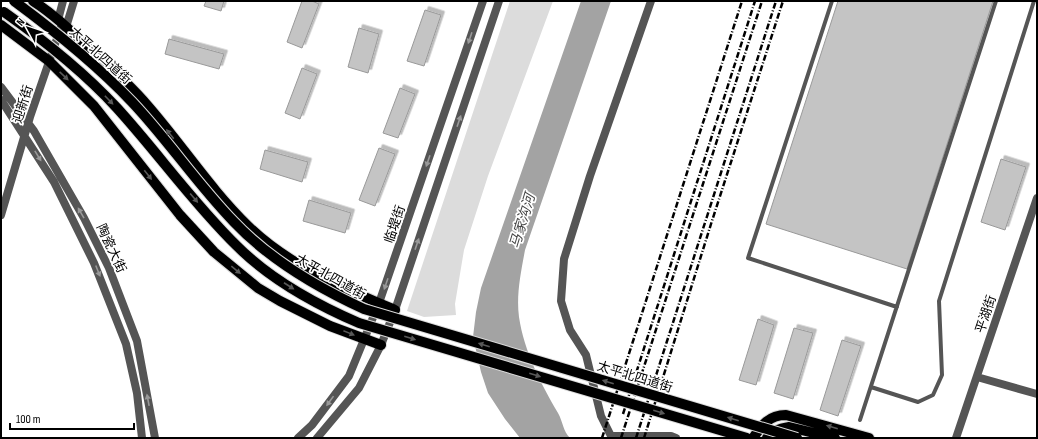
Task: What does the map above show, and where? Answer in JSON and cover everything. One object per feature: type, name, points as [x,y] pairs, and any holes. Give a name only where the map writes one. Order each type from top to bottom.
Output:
[{"type":"main road","name":"太平北四道街","points":[[14,1],[66,40],[112,82],[151,123],[210,196],[247,235],[299,276],[364,309],[797,438]]},
{"type":"main road","name":"太平北四道街","points":[[33,1],[62,23],[128,84],[148,105],[221,198],[259,236],[321,278],[395,310]]},
{"type":"main road","name":"太平北四道街","points":[[2,12],[31,31],[60,54],[96,87],[218,226],[238,246],[274,276],[309,299],[359,323],[747,438]]},
{"type":"main road","points":[[1,25],[49,61],[94,106],[180,215],[214,252],[258,288],[280,302],[330,326],[381,345]]},
{"type":"main road","points":[[753,438],[770,418],[786,415],[869,438]]},
{"type":"main road","points":[[767,438],[782,428],[789,427],[835,438]]},
{"type":"street","points":[[62,23],[64,1]]},
{"type":"street","points":[[62,23],[74,1]]},
{"type":"street","name":"临堤街","points":[[298,438],[312,426],[349,376],[379,303],[482,1]]},
{"type":"street","points":[[317,438],[322,434],[359,388],[381,345],[395,310],[499,1]]},
{"type":"street","points":[[651,1],[590,176],[564,259],[561,301],[570,330],[586,355],[601,416],[611,436],[674,437]]},
{"type":"street","name":"迎新街","points":[[1,215],[28,123],[62,23]]},
{"type":"street","name":"陶瓷大街","points":[[1,87],[34,131],[80,211],[109,268],[137,341],[155,438]]},
{"type":"street","name":"陶瓷大街","points":[[1,100],[54,182],[94,263],[126,344],[137,393],[142,438]]},
{"type":"street","name":"平湖街","points":[[956,438],[1037,198]]},
{"type":"street","points":[[977,377],[1037,394]]},
{"type":"lane","points":[[832,1],[748,258],[897,307]]},
{"type":"lane","points":[[860,420],[996,1]]},
{"type":"lane","points":[[871,387],[918,402],[934,395],[942,375],[939,301],[1034,1]]},
{"type":"shaded area","points":[[510,1],[553,1],[488,176],[464,250],[455,304],[456,315],[424,317],[407,311]]},
{"type":"water","name":"马家沟河","points":[[581,1],[611,1],[525,250],[519,284],[518,300],[521,330],[529,355],[545,391],[560,416],[570,438],[520,438],[505,419],[488,393],[481,372],[473,337],[476,312],[481,288]]},
{"type":"building","points":[[206,1],[224,1],[221,11],[204,6]]},
{"type":"building","points":[[302,1],[312,1],[319,4],[302,48],[287,42]]},
{"type":"building","points":[[838,1],[993,1],[907,269],[766,224]]},
{"type":"building","points":[[425,10],[441,15],[424,66],[407,61]]},
{"type":"building","points":[[359,28],[379,34],[368,73],[348,67]]},
{"type":"building","points":[[169,39],[224,54],[219,69],[165,54]]},
{"type":"building","points":[[302,68],[317,74],[300,119],[285,113]]},
{"type":"building","points":[[400,88],[415,94],[398,138],[383,133]]},
{"type":"building","points":[[379,148],[395,154],[375,206],[359,200]]},
{"type":"building","points":[[265,150],[308,162],[302,182],[260,169]]},
{"type":"building","points":[[1001,159],[1026,167],[1005,230],[981,222]]},
{"type":"building","points":[[309,200],[351,213],[345,233],[303,221]]},
{"type":"building","points":[[758,319],[774,325],[756,385],[739,380]]},
{"type":"building","points":[[794,328],[813,333],[793,399],[774,393]]},
{"type":"building","points":[[842,340],[861,346],[838,416],[820,410]]},
{"type":"railway","points":[[602,438],[742,1]]},
{"type":"railway","points":[[623,414],[755,1]]},
{"type":"railway","points":[[621,438],[762,1]]},
{"type":"railway","points":[[636,438],[776,1]]},
{"type":"railway","points":[[644,438],[783,1]]}]
